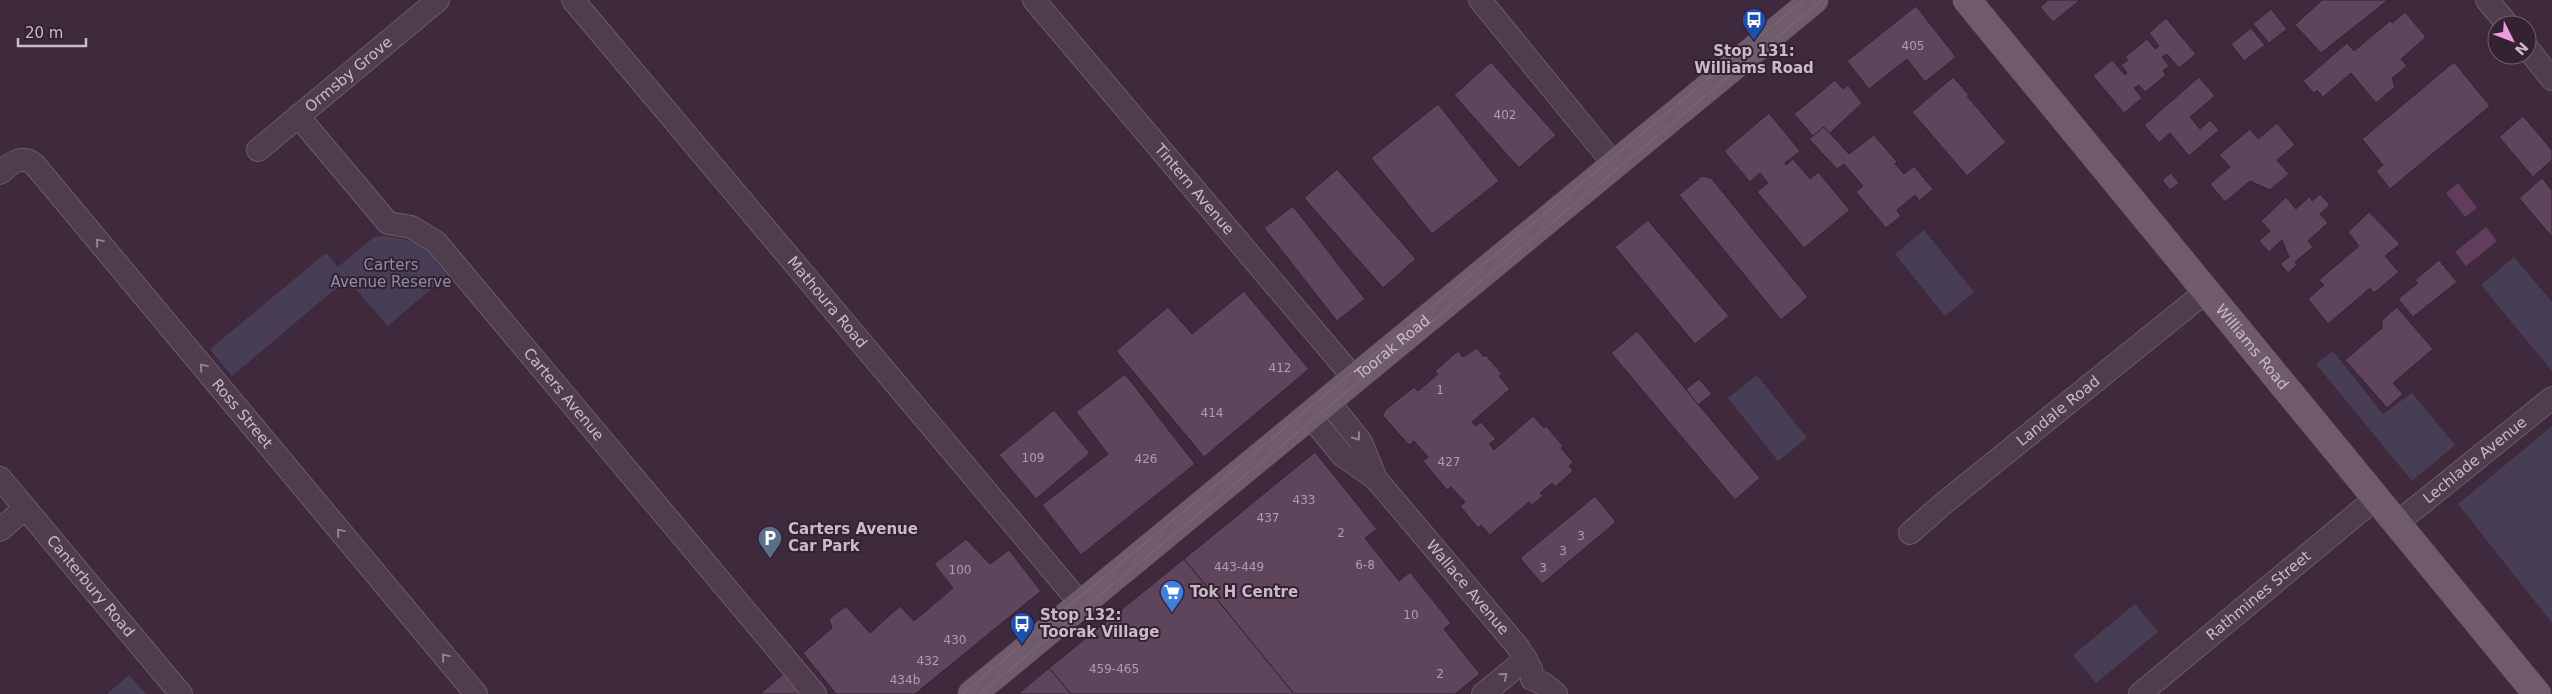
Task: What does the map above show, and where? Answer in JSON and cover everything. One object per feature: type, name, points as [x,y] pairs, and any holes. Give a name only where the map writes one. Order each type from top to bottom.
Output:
[{"type":"main road","name":"Toorak Road","points":[[972,694],[1814,0]]},
{"type":"main road","name":"Williams Road","points":[[1968,0],[2208,290],[2537,694]]},
{"type":"street","name":"Ormsby Grove","points":[[258,150],[438,0]]},
{"type":"street","name":"Mathoura Road","points":[[573,0],[1081,604]]},
{"type":"street","name":"Tintern Avenue","points":[[1034,0],[1354,378]]},
{"type":"street","points":[[1480,0],[1614,164]]},
{"type":"street","points":[[2487,0],[2500,15]]},
{"type":"street","points":[[2537,60],[2552,79]]},
{"type":"street","name":"Carters Avenue","points":[[298,116],[388,223],[411,227],[436,242],[815,694]]},
{"type":"street","name":"Ross Street","points":[[0,173],[18,160],[28,160],[34,164],[476,694]]},
{"type":"street","name":"Landale Road","points":[[1910,533],[1944,503],[2208,290]]},
{"type":"street","name":"Lechlade Avenue","points":[[2397,523],[2552,398]]},
{"type":"street","name":"Wallace Avenue","points":[[1319,408],[1361,442],[1376,479],[1518,647],[1526,677],[1544,684],[1556,694]]},
{"type":"street","name":"Canterbury Road","points":[[0,478],[181,694]]},
{"type":"street","name":"Rathmines Street","points":[[2140,694],[2376,498]]},
{"type":"street","points":[[0,530],[25,508]]},
{"type":"street","points":[[1483,694],[1526,677]]},
{"type":"green space","points":[[1924,230],[1974,292],[1945,316],[1895,254]]},
{"type":"green space","name":"Carters Avenue Reserve","points":[[385,236],[407,240],[427,249],[439,258],[435,261],[447,275],[388,326],[347,279],[232,376],[210,349],[326,253],[338,267],[374,237]]},
{"type":"green space","points":[[2514,257],[2552,302],[2552,371],[2481,285]]},
{"type":"green space","points":[[2333,351],[2383,414],[2412,393],[2455,445],[2412,481],[2316,364]]},
{"type":"green space","points":[[1757,375],[1807,438],[1778,461],[1728,398]]},
{"type":"green space","points":[[2552,426],[2552,623],[2458,504]]},
{"type":"green space","points":[[2135,604],[2158,632],[2096,683],[2073,655]]},
{"type":"green space","points":[[129,675],[146,694],[107,694]]},
{"type":"shaded area","points":[[2458,183],[2477,208],[2465,217],[2446,193]]},
{"type":"shaded area","points":[[2486,227],[2497,241],[2466,266],[2455,252]]},
{"type":"building","points":[[2048,0],[2080,0],[2053,22],[2040,7]]},
{"type":"building","points":[[2322,0],[2388,0],[2321,53],[2295,25]]},
{"type":"building","points":[[1916,6],[1956,57],[1925,82],[1907,59],[1869,89],[1847,61]]},
{"type":"building","points":[[2271,9],[2287,29],[2269,43],[2253,24]]},
{"type":"building","points":[[2405,12],[2426,37],[2401,59],[2407,66],[2392,78],[2395,87],[2376,103],[2351,73],[2323,97],[2317,90],[2314,93],[2303,81],[2347,43],[2354,51],[2391,20],[2392,23]]},
{"type":"building","points":[[2166,18],[2196,54],[2179,68],[2167,54],[2162,57],[2169,66],[2163,71],[2166,75],[2145,92],[2139,85],[2134,88],[2142,98],[2124,113],[2093,76],[2112,60],[2125,75],[2127,73],[2121,65],[2128,60],[2125,57],[2147,39],[2155,49],[2159,46],[2149,33]]},
{"type":"building","points":[[2251,28],[2265,45],[2244,61],[2231,44]]},
{"type":"building","points":[[1491,62],[1556,135],[1519,168],[1454,95]]},
{"type":"building","points":[[2454,62],[2490,106],[2390,189],[2376,171],[2383,165],[2362,139]]},
{"type":"building","points":[[1953,77],[2006,142],[1967,176],[1912,112]]},
{"type":"building","points":[[2199,77],[2215,96],[2190,117],[2200,129],[2210,120],[2219,130],[2189,156],[2170,133],[2159,143],[2144,125]]},
{"type":"building","points":[[1835,80],[1843,89],[1848,85],[1862,103],[1829,134],[1824,127],[1813,136],[1794,114]]},
{"type":"building","points":[[1438,104],[1499,181],[1432,234],[1371,158]]},
{"type":"building","points":[[1769,113],[1800,151],[1785,163],[1786,165],[1793,159],[1810,179],[1818,172],[1850,210],[1804,248],[1757,192],[1768,183],[1760,173],[1750,182],[1724,151]]},
{"type":"building","points":[[2523,116],[2552,150],[2552,160],[2533,177],[2499,137]]},
{"type":"building","points":[[2277,123],[2295,145],[2277,160],[2289,174],[2270,190],[2250,181],[2225,202],[2210,184],[2230,167],[2219,155],[2250,129],[2258,139]]},
{"type":"building","points":[[1824,127],[1849,154],[1874,135],[1897,162],[1895,164],[1904,174],[1914,166],[1933,189],[1919,201],[1915,195],[1897,210],[1901,216],[1886,228],[1856,192],[1863,186],[1844,164],[1837,169],[1809,139]]},
{"type":"building","points":[[1337,169],[1416,259],[1383,288],[1304,198]]},
{"type":"building","points":[[2171,173],[2179,183],[2170,190],[2162,180]]},
{"type":"building","points":[[1702,176],[1711,178],[1808,297],[1781,320],[1679,195]]},
{"type":"building","points":[[2542,178],[2552,190],[2552,237],[2519,198]]},
{"type":"building","points":[[2320,194],[2330,205],[2320,214],[2328,223],[2308,241],[2313,247],[2295,262],[2297,265],[2288,273],[2280,264],[2289,257],[2282,240],[2269,252],[2259,241],[2270,231],[2261,221],[2286,197],[2296,209],[2310,196],[2312,201]]},
{"type":"building","points":[[1293,206],[1365,299],[1337,321],[1264,228]]},
{"type":"building","points":[[2369,212],[2400,244],[2385,256],[2399,272],[2374,293],[2370,288],[2328,324],[2308,299],[2324,285],[2319,280],[2359,246],[2348,232]]},
{"type":"building","points":[[1648,220],[1729,316],[1695,344],[1615,247]]},
{"type":"building","points":[[2439,260],[2457,282],[2413,317],[2398,299],[2418,283],[2415,280]]},
{"type":"building","points":[[1244,291],[1309,369],[1204,457],[1116,351],[1168,307],[1192,334]]},
{"type":"building","points":[[2397,307],[2433,349],[2393,383],[2403,394],[2387,408],[2345,360],[2382,328],[2382,320]]},
{"type":"building","points":[[1637,331],[1760,478],[1735,500],[1611,353]]},
{"type":"building","points":[[1477,348],[1484,357],[1486,355],[1502,374],[1499,376],[1510,389],[1472,422],[1476,426],[1481,422],[1496,439],[1489,444],[1494,450],[1533,416],[1544,428],[1546,426],[1563,446],[1561,448],[1573,462],[1569,466],[1573,471],[1555,487],[1552,483],[1540,493],[1543,496],[1532,505],[1529,502],[1490,535],[1481,525],[1478,528],[1460,506],[1465,502],[1451,487],[1447,490],[1423,461],[1428,457],[1414,441],[1409,445],[1383,416],[1385,410],[1414,387],[1418,391],[1438,374],[1435,371],[1458,351],[1463,357]]},
{"type":"building","points":[[1125,374],[1195,464],[1081,555],[1042,505],[1108,454],[1076,412]]},
{"type":"building","points":[[1699,379],[1712,394],[1698,405],[1686,389]]},
{"type":"building","points":[[1054,410],[1090,453],[1036,499],[999,455]]},
{"type":"building","points":[[1315,452],[1377,529],[1365,538],[1399,581],[1410,572],[1451,623],[1444,629],[1480,674],[1455,694],[1294,694],[1184,559]]},
{"type":"building","points":[[1595,496],[1616,522],[1542,584],[1520,558]]},
{"type":"building","points":[[966,539],[990,564],[1009,550],[1041,591],[915,694],[836,694],[803,653],[832,628],[829,619],[846,606],[870,633],[900,606],[914,621],[953,588],[934,564]]},
{"type":"building","name":"Tok H Centre","points":[[1184,559],[1294,694],[1071,694],[1049,668]]},
{"type":"building","points":[[1049,668],[1071,694],[1018,694]]},
{"type":"building","points":[[787,671],[805,694],[760,694]]},
{"type":"tram line","points":[[962,694],[1804,0]]},
{"type":"tram line","points":[[980,694],[1822,0]]},
{"type":"place","name":"Stop 131: Williams Road","points":[[1754,41]]},
{"type":"place","name":"Carters Avenue Car Park","points":[[770,559]]},
{"type":"place","name":"Tok H Centre","points":[[1172,613]]},
{"type":"place","name":"Stop 132: Toorak Village","points":[[1022,645]]}]
